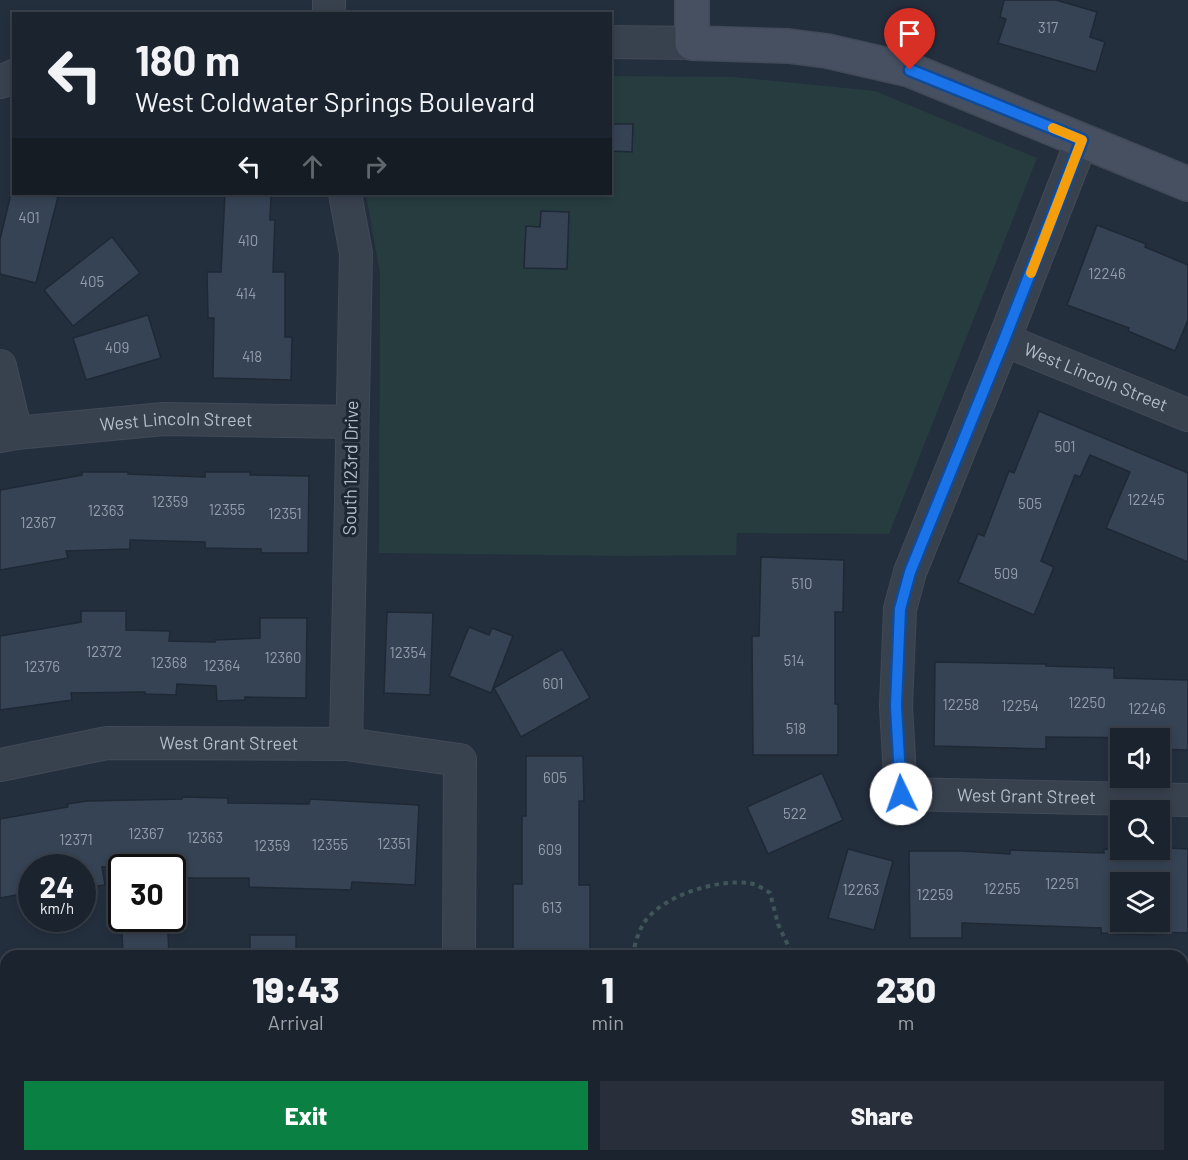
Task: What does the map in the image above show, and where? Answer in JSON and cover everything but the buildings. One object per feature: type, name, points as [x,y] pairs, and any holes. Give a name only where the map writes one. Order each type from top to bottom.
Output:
[{"type":"street","points":[[692,0],[692,43]]},
{"type":"street","points":[[612,42],[788,46],[828,51],[880,62],[910,70],[1188,184]]},
{"type":"street","points":[[1004,340],[1082,140]]},
{"type":"street","name":"South 123rd Drive","points":[[345,195],[356,253],[346,744]]},
{"type":"street","name":"West Lincoln Street","points":[[1004,340],[1188,415]]},
{"type":"street","name":"West Grant Street","points":[[1004,340],[910,572],[900,609],[896,706],[901,794],[1188,800]]},
{"type":"street","points":[[0,366],[8,434]]},
{"type":"street","name":"West Lincoln Street","points":[[8,434],[164,420],[352,422]]},
{"type":"street","name":"West Grant Street","points":[[0,765],[107,744],[346,744],[460,760],[459,950]]},
{"type":"path","points":[[634,950],[646,920],[667,903],[703,887],[721,883],[751,883],[771,892],[778,924],[790,950]]},
{"type":"green space","points":[[612,76],[733,77],[875,91],[1037,158],[889,534],[737,533],[736,555],[379,553],[380,274],[366,195],[612,195]]},
{"type":"slow traffic","points":[[1031,273],[1082,140],[1053,128]]},
{"type":"route","points":[[901,794],[896,706],[900,609],[910,572],[1082,140],[910,70]]}]
